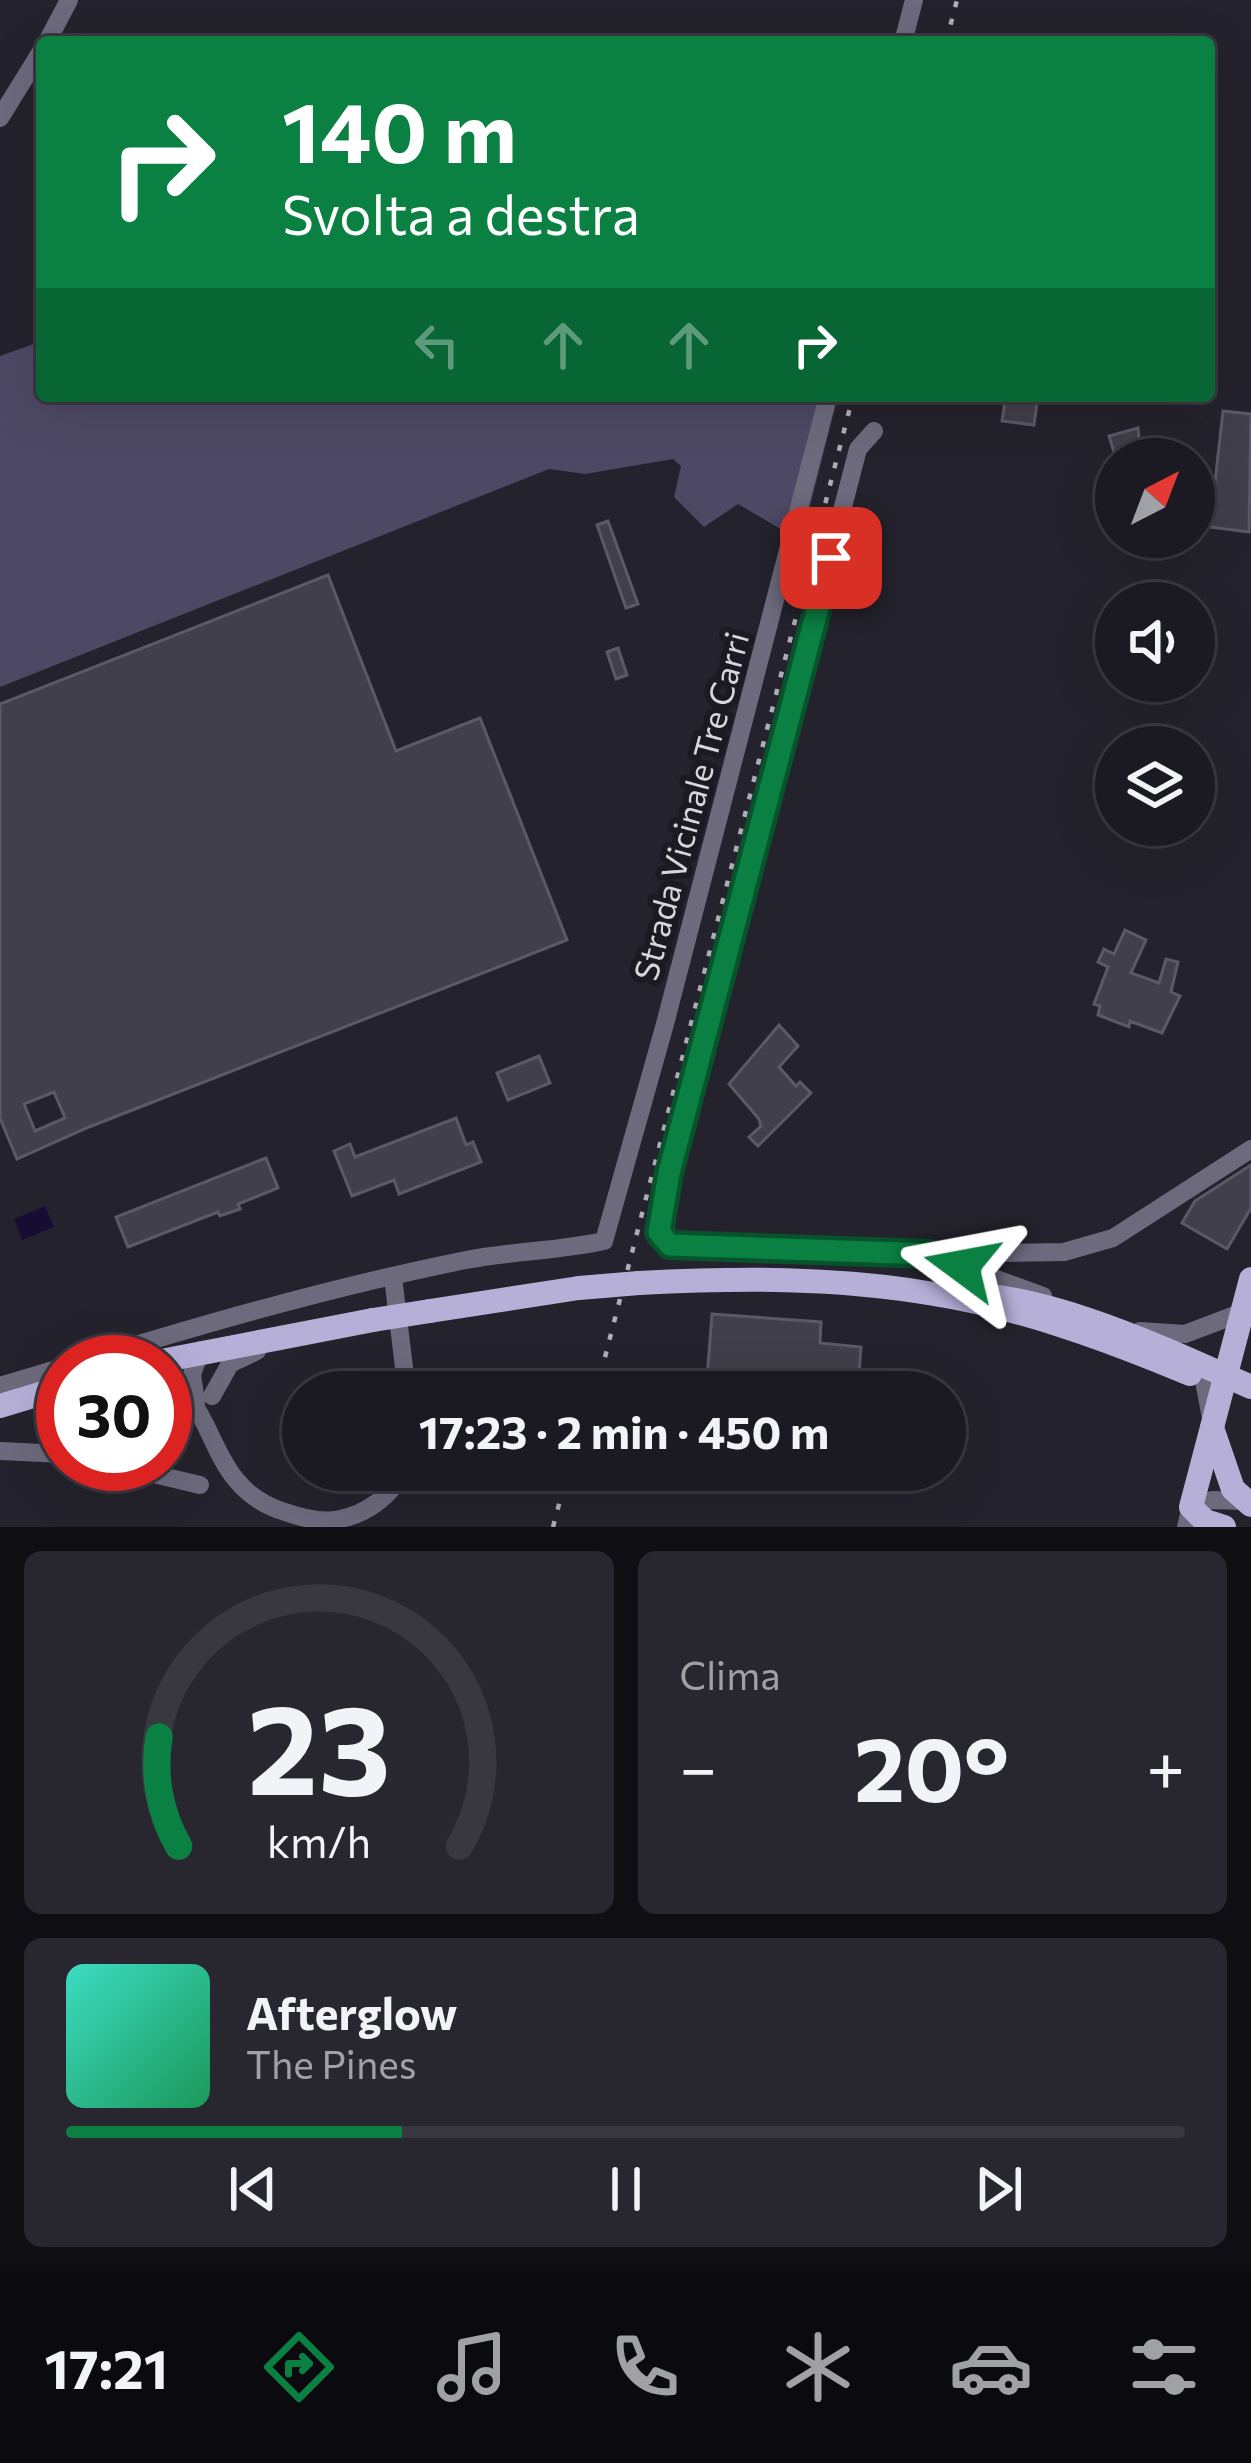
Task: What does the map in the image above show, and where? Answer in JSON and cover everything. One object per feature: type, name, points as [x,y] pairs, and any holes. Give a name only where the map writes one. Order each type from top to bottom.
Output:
[{"type":"main road","points":[[1224,1527],[1188,1517],[1251,1279]]},
{"type":"main road","points":[[192,1352],[579,1288],[789,1280],[984,1295],[1072,1317],[1163,1348],[1251,1387]]},
{"type":"main road","points":[[941,1295],[1117,1345],[1251,1402]]},
{"type":"main road","points":[[0,1406],[36,1395]]},
{"type":"main road","points":[[1212,1428],[1229,1480],[1247,1503]]},
{"type":"street","points":[[50,36],[69,0]]},
{"type":"street","points":[[905,36],[914,0]]},
{"type":"street","points":[[0,118],[36,60]]},
{"type":"street","name":"Strada Vicinale Tre Carri","points":[[393,1276],[468,1259],[604,1241],[826,402]]},
{"type":"street","points":[[874,431],[858,449],[661,1207],[659,1232],[670,1245],[929,1254],[1064,1252],[1113,1238],[1251,1149]]},
{"type":"street","points":[[929,1254],[1185,1345],[1203,1358],[1222,1383]]},
{"type":"street","points":[[171,1335],[393,1276],[404,1371]]},
{"type":"street","points":[[1140,1331],[1185,1334],[1243,1312]]},
{"type":"street","points":[[212,1396],[223,1371],[240,1357],[314,1340],[338,1326]]},
{"type":"street","points":[[1140,1331],[1176,1348],[1192,1363],[1204,1381],[1212,1428]]},
{"type":"street","points":[[201,1350],[212,1372],[211,1422],[217,1454]]},
{"type":"street","points":[[199,1415],[192,1375],[201,1350]]},
{"type":"street","points":[[0,1386],[36,1375]]},
{"type":"street","points":[[192,1402],[237,1483],[287,1513],[336,1520],[365,1510],[389,1491]]},
{"type":"street","points":[[0,1451],[36,1453]]},
{"type":"street","points":[[192,1483],[200,1485]]},
{"type":"street","points":[[1188,1517],[1212,1500],[1247,1503]]},
{"type":"shaded area","points":[[36,343],[36,402],[836,402],[801,541],[738,504],[704,527],[674,497],[681,466],[673,459],[585,474],[549,469],[0,687],[0,356]]},
{"type":"shaded area","points":[[45,1206],[54,1227],[22,1240],[14,1219]]},
{"type":"building","points":[[1005,402],[1037,402],[1034,425],[1002,421]]},
{"type":"building","points":[[1223,411],[1251,414],[1249,532],[1215,528]]},
{"type":"building","points":[[1138,428],[1139,438],[1109,436]]},
{"type":"building","points":[[608,521],[638,604],[626,608],[597,525]]},
{"type":"building","points":[[328,575],[396,751],[480,718],[567,940],[17,1159],[0,1118],[0,704]],"holes":[[[54,1092],[65,1118],[35,1131],[24,1104]]]},
{"type":"building","points":[[618,648],[627,675],[616,679],[607,652]]},
{"type":"building","points":[[1125,930],[1146,940],[1131,973],[1159,983],[1166,959],[1178,962],[1171,992],[1180,996],[1162,1033],[1098,1015],[1100,1006],[1094,1004],[1108,967],[1098,962],[1104,949],[1114,954]]},
{"type":"building","points":[[779,1025],[798,1046],[779,1067],[796,1086],[800,1082],[811,1093],[758,1146],[749,1137],[761,1126],[759,1119],[729,1084]]},
{"type":"building","points":[[539,1056],[550,1083],[508,1100],[497,1073]]},
{"type":"building","points":[[456,1118],[466,1145],[473,1142],[481,1162],[399,1194],[394,1180],[352,1196],[334,1151],[350,1144],[355,1157]]},
{"type":"building","points":[[266,1158],[278,1188],[238,1204],[240,1209],[220,1216],[218,1212],[128,1247],[116,1217]]},
{"type":"building","points":[[1251,1165],[1251,1208],[1227,1249],[1182,1223],[1195,1201]]},
{"type":"building","points":[[712,1314],[821,1322],[820,1343],[861,1347],[859,1371],[708,1371]]},
{"type":"railway","points":[[948,36],[957,0]]},
{"type":"railway","points":[[601,1371],[851,402]]},
{"type":"railway","points":[[553,1527],[562,1491]]},
{"type":"route","points":[[831,558],[669,1173],[659,1232],[670,1245],[929,1254],[962,1266]]}]
